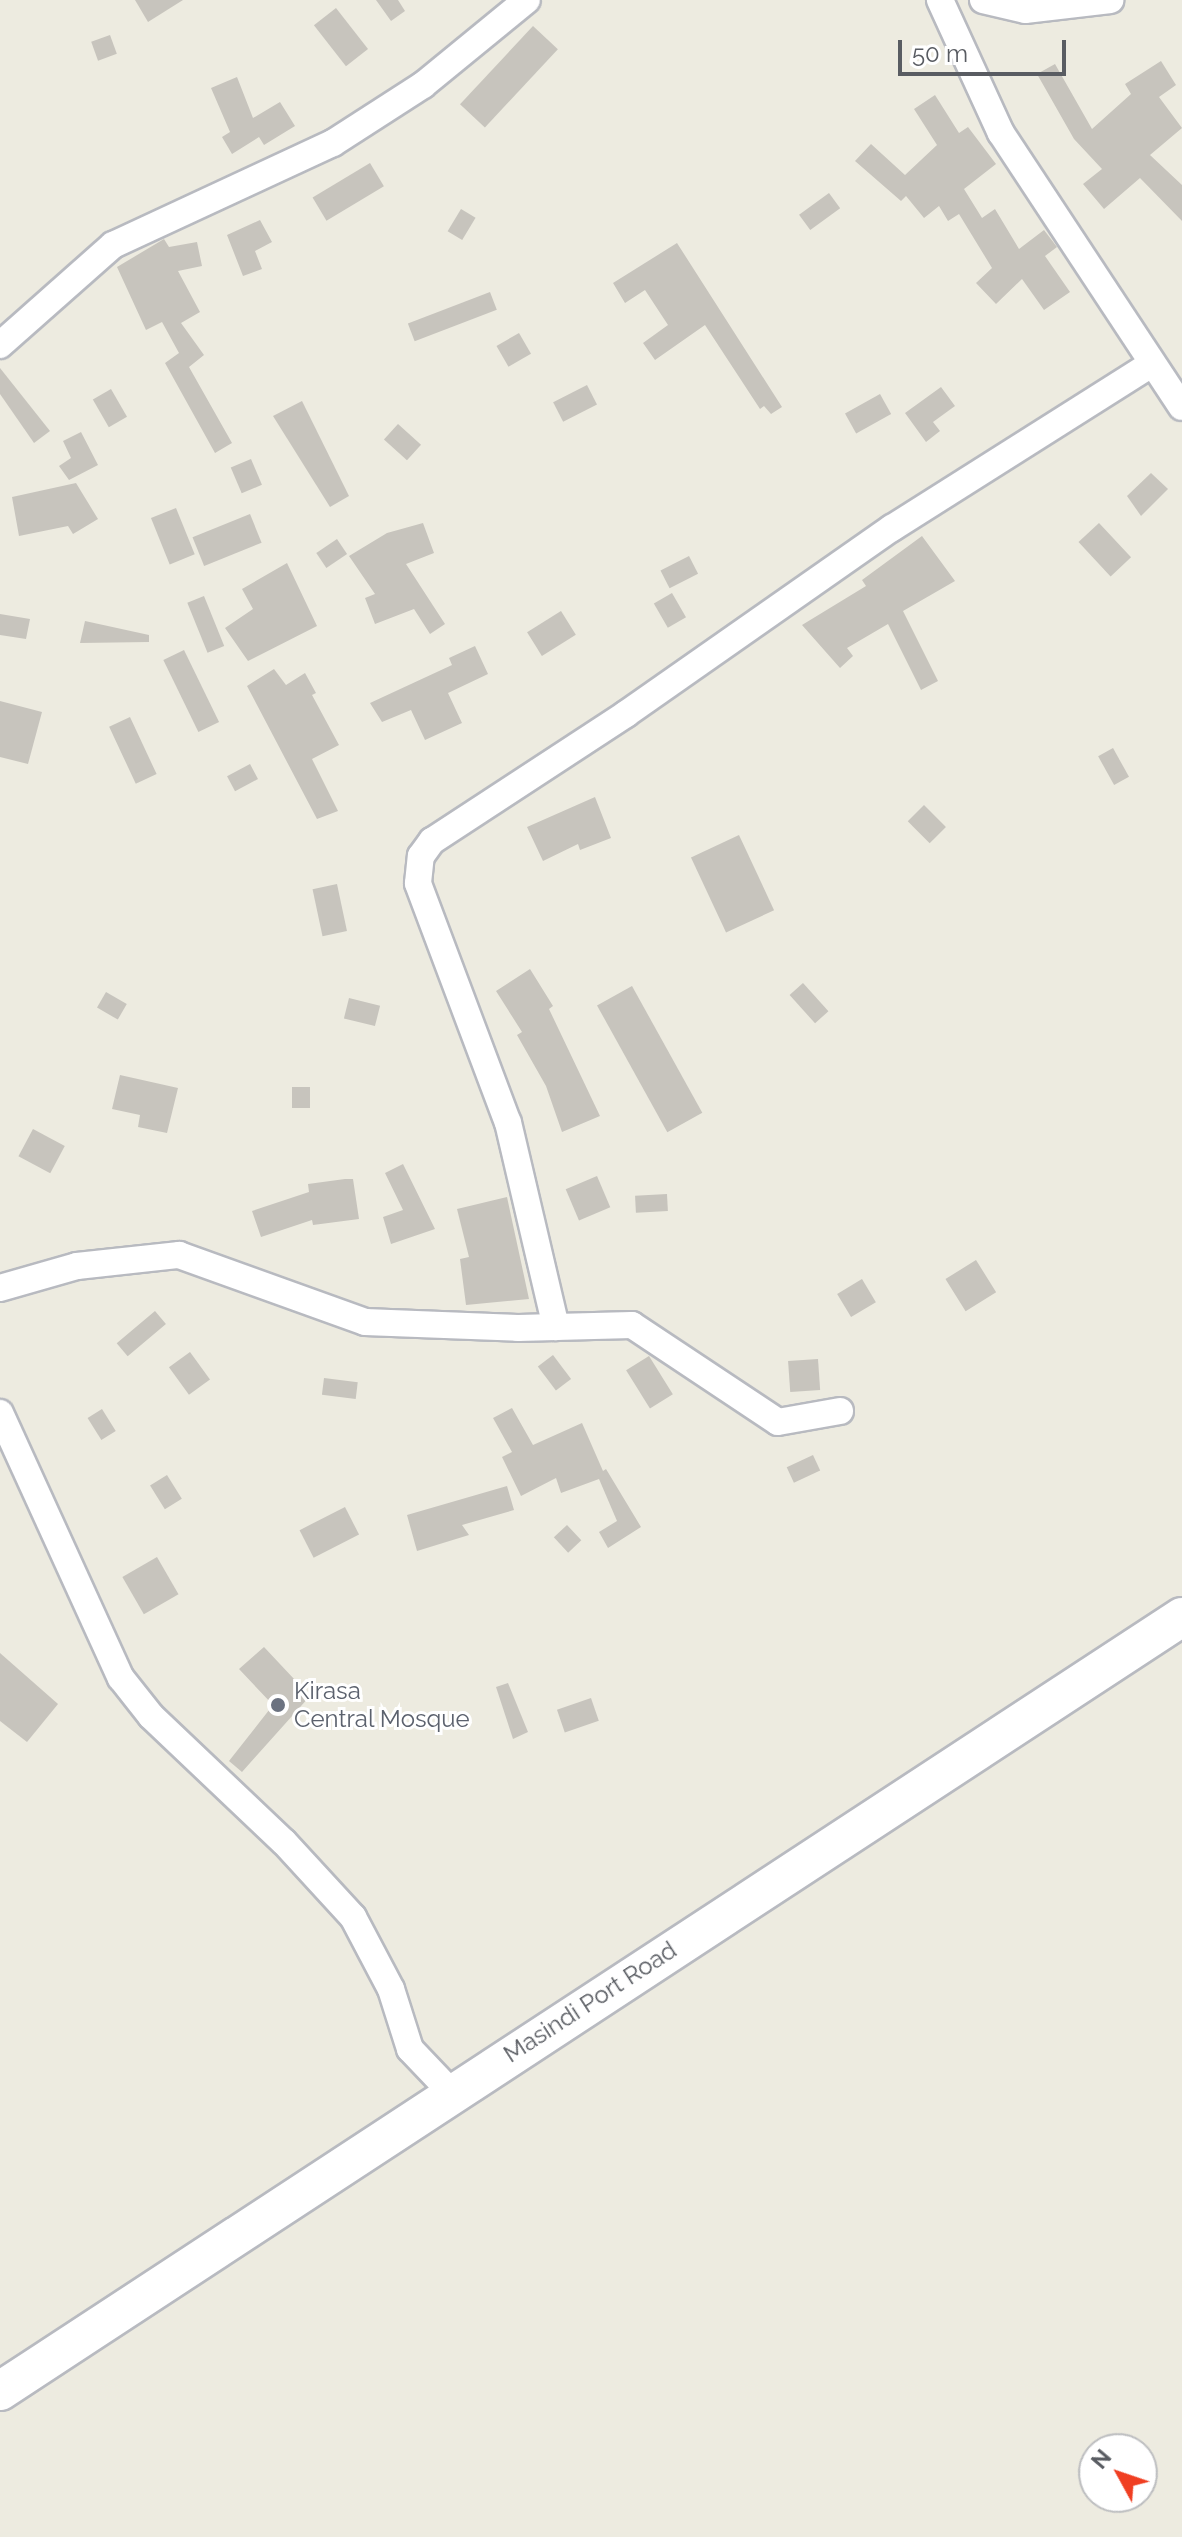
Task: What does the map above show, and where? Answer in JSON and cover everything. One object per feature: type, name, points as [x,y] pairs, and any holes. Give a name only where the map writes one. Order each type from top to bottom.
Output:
[{"type":"main road","name":"Masindi Port Road","points":[[0,2391],[451,2092],[1182,1617]]},
{"type":"street","points":[[0,345],[113,245],[333,143],[423,85],[527,0]]},
{"type":"street","points":[[940,0],[1001,133],[1182,407]]},
{"type":"street","points":[[983,0],[1025,10],[1110,0]]},
{"type":"street","points":[[556,1327],[508,1123],[418,883],[421,856],[432,841],[626,714],[892,528],[1151,364]]},
{"type":"street","points":[[0,1288],[77,1266],[163,1253],[198,1260],[365,1322],[556,1327],[632,1325],[778,1422],[840,1411]]},
{"type":"street","points":[[0,1413],[121,1678],[151,1716],[284,1842],[353,1917],[381,1967],[410,2049],[451,2092]]},
{"type":"building","points":[[135,0],[183,0],[148,22]]},
{"type":"building","points":[[376,0],[398,0],[405,11],[391,21]]},
{"type":"building","points":[[336,8],[368,49],[346,66],[314,25]]},
{"type":"building","points":[[533,26],[558,49],[485,127],[460,104]]},
{"type":"building","points":[[110,35],[117,54],[98,61],[91,42]]},
{"type":"building","points":[[1161,61],[1176,85],[1159,97],[1182,128],[1150,155],[1182,185],[1182,221],[1140,178],[1104,209],[1083,184],[1102,169],[1074,139],[1037,74],[1055,64],[1092,129],[1131,94],[1125,84]]},
{"type":"building","points":[[237,77],[253,118],[280,102],[295,126],[264,145],[259,137],[232,154],[222,137],[230,132],[211,88]]},
{"type":"building","points":[[935,95],[959,133],[968,127],[996,164],[964,189],[982,218],[995,209],[1019,249],[1044,230],[1057,247],[1045,256],[1070,292],[1044,310],[1022,279],[996,304],[976,283],[992,268],[959,214],[948,221],[939,206],[924,218],[906,196],[901,201],[855,161],[871,144],[905,175],[937,145],[914,109]]},
{"type":"building","points":[[370,163],[384,186],[326,221],[313,198]]},
{"type":"building","points":[[829,193],[840,208],[810,230],[799,215]]},
{"type":"building","points":[[461,209],[476,218],[462,240],[448,231]]},
{"type":"building","points":[[260,220],[272,242],[255,251],[262,269],[243,276],[227,235]]},
{"type":"building","points":[[164,239],[169,247],[197,242],[202,266],[178,271],[200,312],[181,323],[204,355],[189,367],[232,443],[215,453],[165,363],[179,353],[162,322],[146,330],[117,267]]},
{"type":"building","points":[[677,243],[782,407],[771,414],[764,406],[760,409],[705,325],[655,360],[643,343],[668,325],[645,290],[625,303],[613,283]]},
{"type":"building","points":[[490,292],[497,310],[415,341],[408,324]]},
{"type":"building","points":[[519,333],[531,354],[508,367],[496,346]]},
{"type":"building","points":[[0,368],[50,431],[34,443],[0,394]]},
{"type":"building","points":[[587,385],[597,405],[563,422],[553,402]]},
{"type":"building","points":[[941,387],[955,406],[933,422],[940,431],[926,442],[905,413]]},
{"type":"building","points":[[111,389],[127,417],[109,427],[93,400]]},
{"type":"building","points":[[880,394],[891,414],[856,434],[845,413]]},
{"type":"building","points":[[302,401],[349,496],[330,507],[273,416]]},
{"type":"building","points":[[398,424],[421,445],[407,460],[384,440]]},
{"type":"building","points":[[81,432],[98,465],[69,480],[59,466],[71,458],[63,441]]},
{"type":"building","points":[[251,459],[262,485],[242,493],[231,468]]},
{"type":"building","points":[[1151,473],[1168,489],[1141,516],[1127,496]]},
{"type":"building","points":[[76,483],[98,519],[73,534],[68,526],[19,536],[12,497]]},
{"type":"building","points":[[176,508],[195,554],[170,564],[151,518]]},
{"type":"building","points":[[250,514],[262,543],[204,566],[193,537]]},
{"type":"building","points":[[423,523],[434,553],[406,564],[445,624],[430,634],[414,609],[375,624],[365,598],[375,594],[349,556],[387,533]]},
{"type":"building","points":[[1099,523],[1131,557],[1111,576],[1079,542]]},
{"type":"building","points":[[922,536],[955,581],[903,611],[938,681],[921,690],[888,624],[847,648],[853,656],[840,668],[802,625],[866,586],[862,580]]},
{"type":"building","points":[[337,539],[347,554],[326,568],[316,553]]},
{"type":"building","points":[[689,556],[698,574],[670,588],[660,571]]},
{"type":"building","points":[[287,563],[317,626],[248,661],[225,628],[253,609],[242,589]]},
{"type":"building","points":[[672,593],[686,617],[668,628],[654,604]]},
{"type":"building","points":[[204,596],[224,646],[208,653],[187,603]]},
{"type":"building","points":[[561,611],[576,635],[542,656],[527,632]]},
{"type":"building","points":[[0,614],[30,619],[26,639],[0,635]]},
{"type":"building","points":[[85,621],[149,635],[149,642],[80,643]]},
{"type":"building","points":[[475,646],[488,674],[448,693],[462,723],[425,740],[411,710],[382,722],[370,703],[452,665],[449,658]]},
{"type":"building","points":[[184,650],[219,722],[198,732],[163,660]]},
{"type":"building","points":[[274,669],[286,685],[305,673],[316,693],[312,695],[339,745],[312,759],[338,811],[317,819],[247,686]]},
{"type":"building","points":[[0,701],[42,712],[28,764],[0,757]]},
{"type":"building","points":[[130,717],[157,774],[136,784],[109,727]]},
{"type":"building","points":[[1113,748],[1129,777],[1114,785],[1098,756]]},
{"type":"building","points":[[250,764],[258,779],[235,791],[227,776]]},
{"type":"building","points":[[595,797],[611,838],[580,850],[578,844],[543,861],[527,827]]},
{"type":"building","points":[[924,805],[946,827],[930,843],[908,821]]},
{"type":"building","points":[[739,835],[774,910],[726,933],[691,857]]},
{"type":"building","points":[[337,884],[347,931],[323,936],[313,889]]},
{"type":"building","points":[[530,969],[553,1006],[549,1009],[600,1116],[562,1132],[546,1086],[517,1035],[522,1032],[496,991]]},
{"type":"building","points":[[803,983],[828,1011],[815,1023],[790,995]]},
{"type":"building","points":[[632,986],[702,1113],[667,1132],[597,1005]]},
{"type":"building","points":[[106,992],[127,1004],[118,1020],[97,1008]]},
{"type":"building","points":[[349,998],[380,1006],[375,1026],[344,1018]]},
{"type":"building","points":[[120,1075],[178,1088],[167,1133],[138,1127],[140,1115],[112,1109]]},
{"type":"building","points":[[292,1087],[310,1087],[310,1108],[292,1108]]},
{"type":"building","points":[[33,1129],[65,1146],[50,1173],[18,1156]]},
{"type":"building","points":[[403,1164],[435,1229],[391,1244],[383,1217],[403,1210],[385,1173]]},
{"type":"building","points":[[597,1176],[610,1207],[579,1221],[566,1189]]},
{"type":"building","points":[[353,1179],[359,1219],[313,1225],[312,1220],[261,1237],[252,1211],[309,1192],[308,1184]]},
{"type":"building","points":[[667,1194],[668,1211],[636,1213],[635,1196]]},
{"type":"building","points":[[507,1197],[529,1299],[466,1305],[460,1259],[469,1257],[457,1209]]},
{"type":"building","points":[[976,1260],[996,1292],[966,1311],[945,1279]]},
{"type":"building","points":[[862,1279],[876,1302],[851,1317],[837,1294]]},
{"type":"building","points":[[155,1311],[166,1324],[128,1356],[117,1343]]},
{"type":"building","points":[[190,1352],[210,1380],[189,1395],[169,1367]]},
{"type":"building","points":[[553,1355],[571,1379],[556,1390],[538,1366]]},
{"type":"building","points":[[649,1356],[673,1394],[650,1408],[626,1370]]},
{"type":"building","points":[[818,1359],[820,1390],[790,1392],[788,1361]]},
{"type":"building","points":[[324,1378],[358,1382],[356,1399],[322,1395]]},
{"type":"building","points":[[512,1408],[533,1445],[582,1423],[603,1471],[606,1469],[641,1527],[608,1548],[599,1532],[617,1521],[599,1479],[561,1493],[556,1478],[521,1496],[502,1457],[512,1452],[493,1418]]},
{"type":"building","points":[[102,1409],[116,1431],[101,1440],[88,1418]]},
{"type":"building","points":[[813,1455],[820,1470],[794,1483],[787,1467]]},
{"type":"building","points":[[167,1475],[182,1499],[165,1509],[150,1486]]},
{"type":"building","points":[[507,1486],[514,1510],[462,1525],[469,1535],[417,1551],[407,1515]]},
{"type":"building","points":[[345,1507],[359,1535],[314,1558],[300,1530]]},
{"type":"building","points":[[567,1525],[581,1540],[568,1553],[554,1537]]},
{"type":"building","points":[[157,1557],[178,1594],[144,1614],[122,1577]]},
{"type":"building","points":[[264,1647],[310,1696],[242,1772],[229,1761],[273,1705],[239,1669]]},
{"type":"building","points":[[0,1653],[58,1704],[27,1742],[0,1721]]},
{"type":"building","points":[[508,1683],[528,1732],[513,1739],[496,1687]]},
{"type":"building","points":[[591,1698],[599,1721],[565,1732],[557,1710]]},
{"type":"place","name":"Kirasa Central Mosque","points":[[278,1705]]}]
